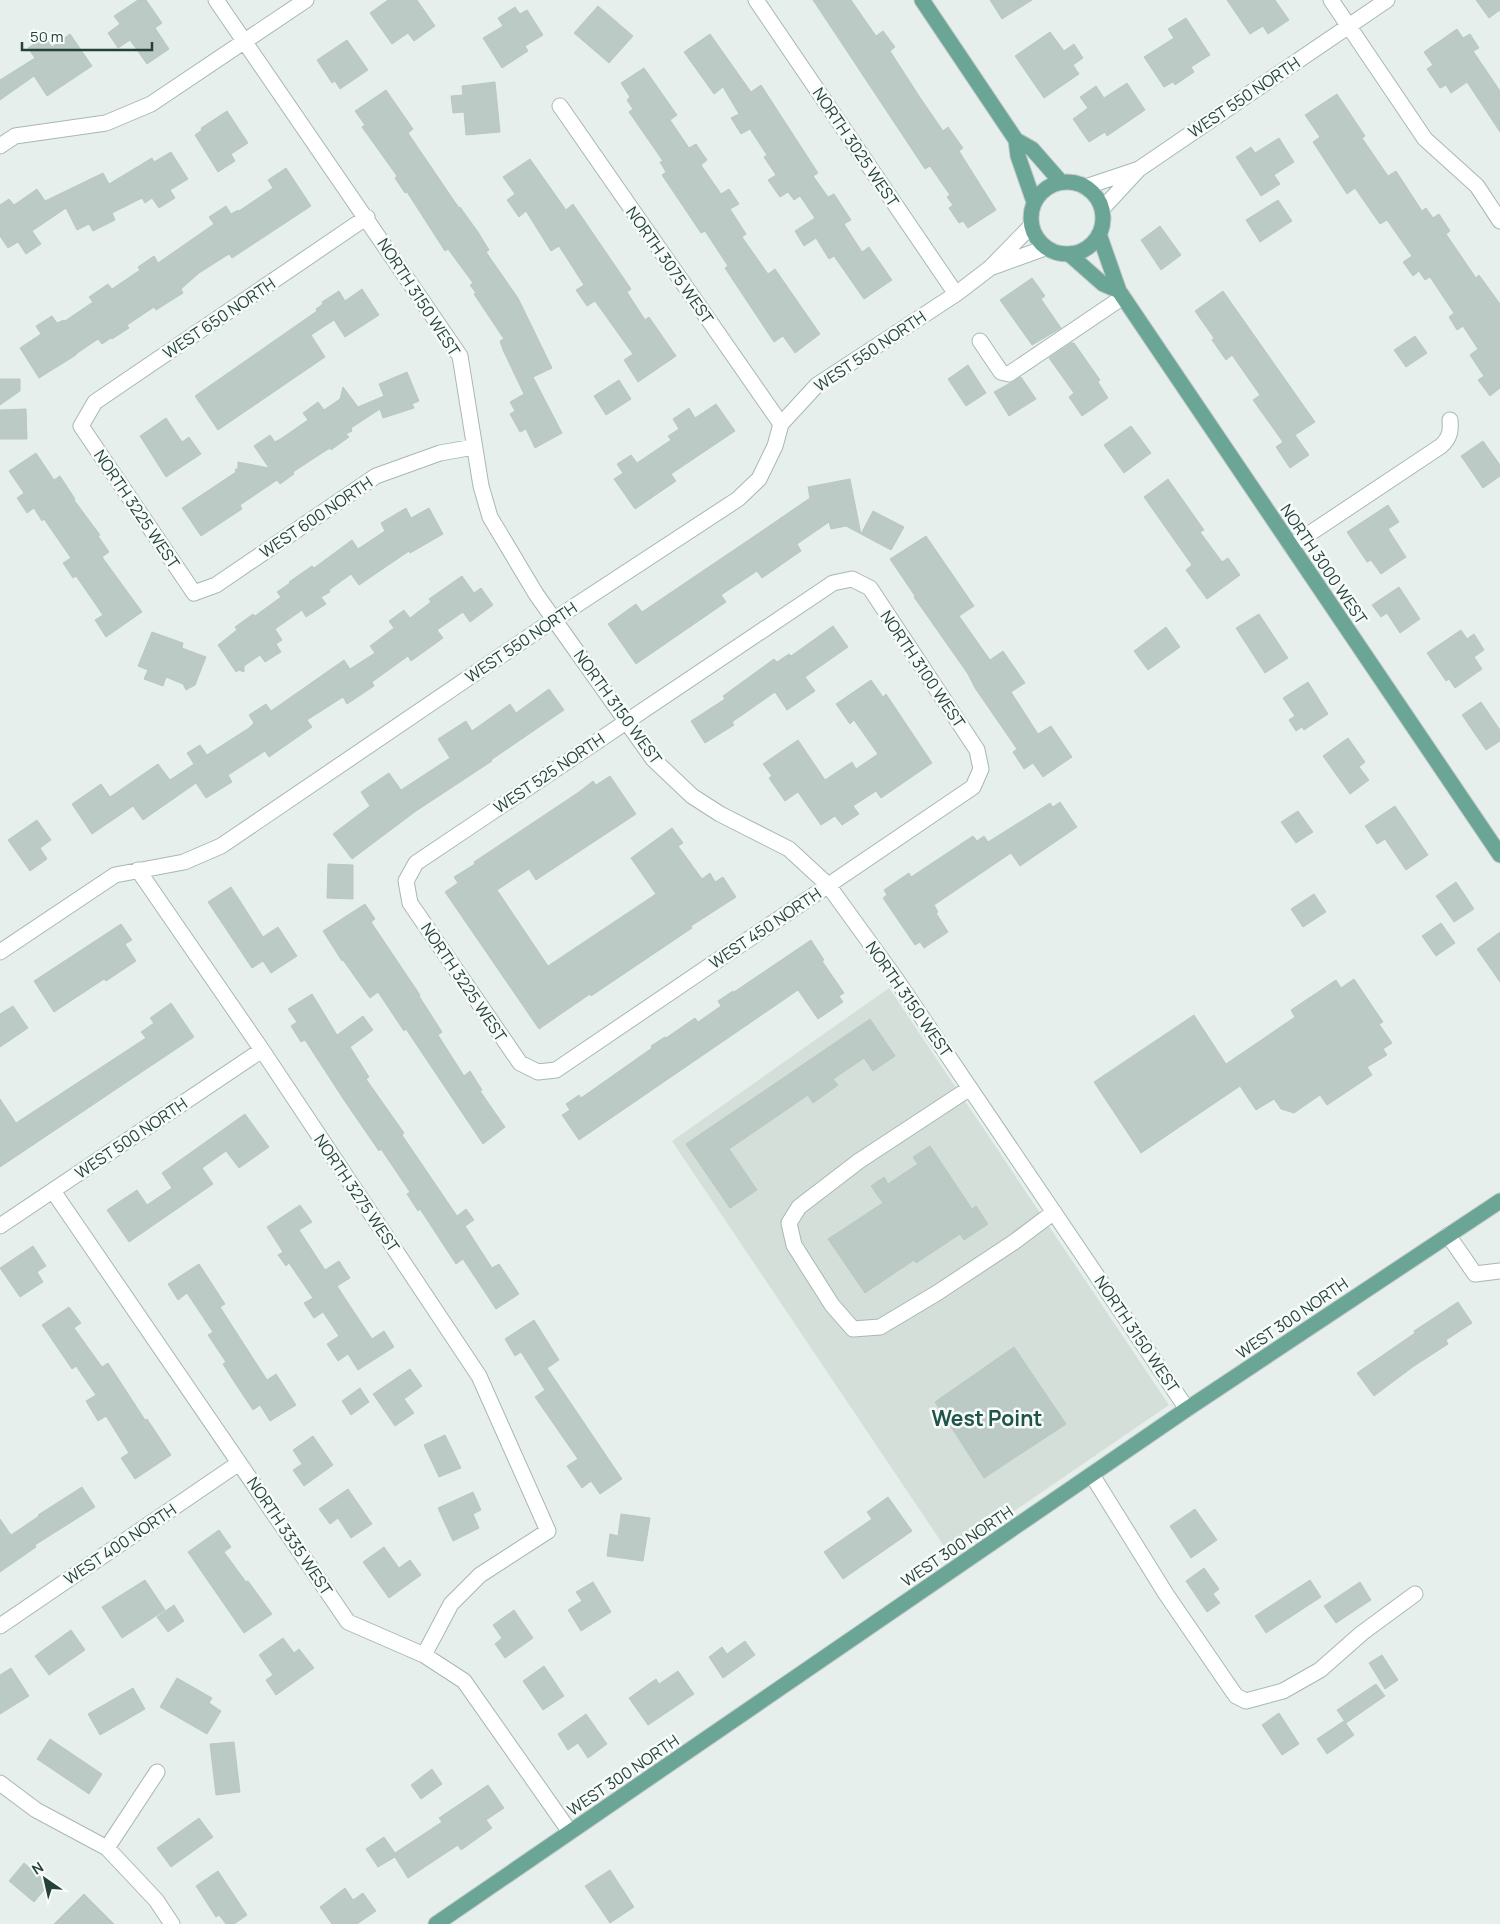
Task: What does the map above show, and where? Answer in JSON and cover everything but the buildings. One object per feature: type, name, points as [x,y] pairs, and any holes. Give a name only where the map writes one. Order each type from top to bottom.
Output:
[{"type":"main road","points":[[922,0],[1016,140],[1018,156],[1034,202]]},
{"type":"main road","points":[[1016,140],[1032,149],[1061,182]]},
{"type":"main road","points":[[1061,182],[1074,182],[1086,187],[1095,195],[1102,209],[1103,222],[1100,234],[1092,244],[1079,253],[1057,253],[1045,248],[1037,239],[1031,226],[1030,214],[1034,202],[1049,186],[1061,182]]},
{"type":"main road","name":"NORTH 3000 WEST","points":[[1100,234],[1121,294],[1500,856]]},
{"type":"main road","name":"NORTH 3000 WEST","points":[[1069,254],[1103,284],[1121,294]]},
{"type":"main road","name":"WEST 300 NORTH","points":[[436,1924],[1187,1409],[1500,1201]]},
{"type":"street","name":"NORTH 3150 WEST","points":[[216,0],[460,356],[481,486],[490,518],[536,594],[653,759],[692,796],[720,814],[789,848],[828,885],[896,979],[1187,1409]]},
{"type":"street","points":[[0,146],[15,136],[106,123],[152,104],[306,0]]},
{"type":"street","name":"NORTH 3025 WEST","points":[[756,0],[956,294]]},
{"type":"street","points":[[1331,0],[1425,139],[1477,186],[1500,221]]},
{"type":"street","name":"WEST 550 NORTH","points":[[1102,209],[1139,169],[1387,0]]},
{"type":"street","name":"NORTH 3075 WEST","points":[[560,106],[781,424]]},
{"type":"street","name":"WEST 550 NORTH","points":[[1086,187],[1139,169]]},
{"type":"street","name":"WEST 650 NORTH","points":[[81,426],[95,402],[366,218]]},
{"type":"street","name":"WEST 550 NORTH","points":[[0,952],[115,875],[184,862],[221,846],[554,619],[738,499],[759,479],[775,446],[781,424],[817,386],[956,294],[990,268],[1031,226]]},
{"type":"street","name":"WEST 550 NORTH","points":[[990,268],[1045,248]]},
{"type":"street","points":[[980,341],[1001,372],[1009,374],[1121,294]]},
{"type":"street","points":[[1291,546],[1442,446],[1447,440],[1451,429],[1450,420]]},
{"type":"street","name":"NORTH 3225 WEST","points":[[81,426],[194,593]]},
{"type":"street","name":"WEST 600 NORTH","points":[[194,593],[216,585],[376,476],[440,453],[474,447]]},
{"type":"street","name":"WEST 525 NORTH","points":[[406,881],[416,863],[833,583],[852,579]]},
{"type":"street","name":"NORTH 3100 WEST","points":[[852,579],[870,588],[977,750],[981,769]]},
{"type":"street","name":"WEST 450 NORTH","points":[[538,1072],[556,1070],[973,787],[981,769]]},
{"type":"street","name":"NORTH 3275 WEST","points":[[138,870],[262,1050],[479,1376],[548,1531],[480,1575],[451,1604],[424,1655]]},
{"type":"street","name":"NORTH 3225 WEST","points":[[406,881],[410,902],[520,1063],[538,1072]]},
{"type":"street","name":"WEST 500 NORTH","points":[[0,1226],[262,1050]]},
{"type":"street","points":[[970,1088],[859,1161],[799,1206],[789,1223],[794,1245],[832,1305],[853,1329],[880,1327],[937,1293],[1014,1242],[1054,1212]]},
{"type":"street","name":"NORTH 3335 WEST","points":[[53,1191],[348,1622],[424,1655],[464,1681],[570,1832]]},
{"type":"street","points":[[1448,1235],[1474,1274],[1500,1271]]},
{"type":"street","name":"WEST 400 NORTH","points":[[0,1626],[239,1463]]},
{"type":"street","points":[[1092,1475],[1166,1594],[1236,1696],[1246,1701],[1283,1691],[1320,1670],[1362,1632],[1415,1594]]},
{"type":"street","points":[[107,1848],[157,1772]]},
{"type":"street","points":[[0,1783],[36,1810],[107,1848],[156,1900],[172,1924]]},
{"type":"shaded area","points":[[889,988],[1169,1405],[950,1555],[672,1141]]},
{"type":"district","name":"West Point","points":[[987,1419]]}]
